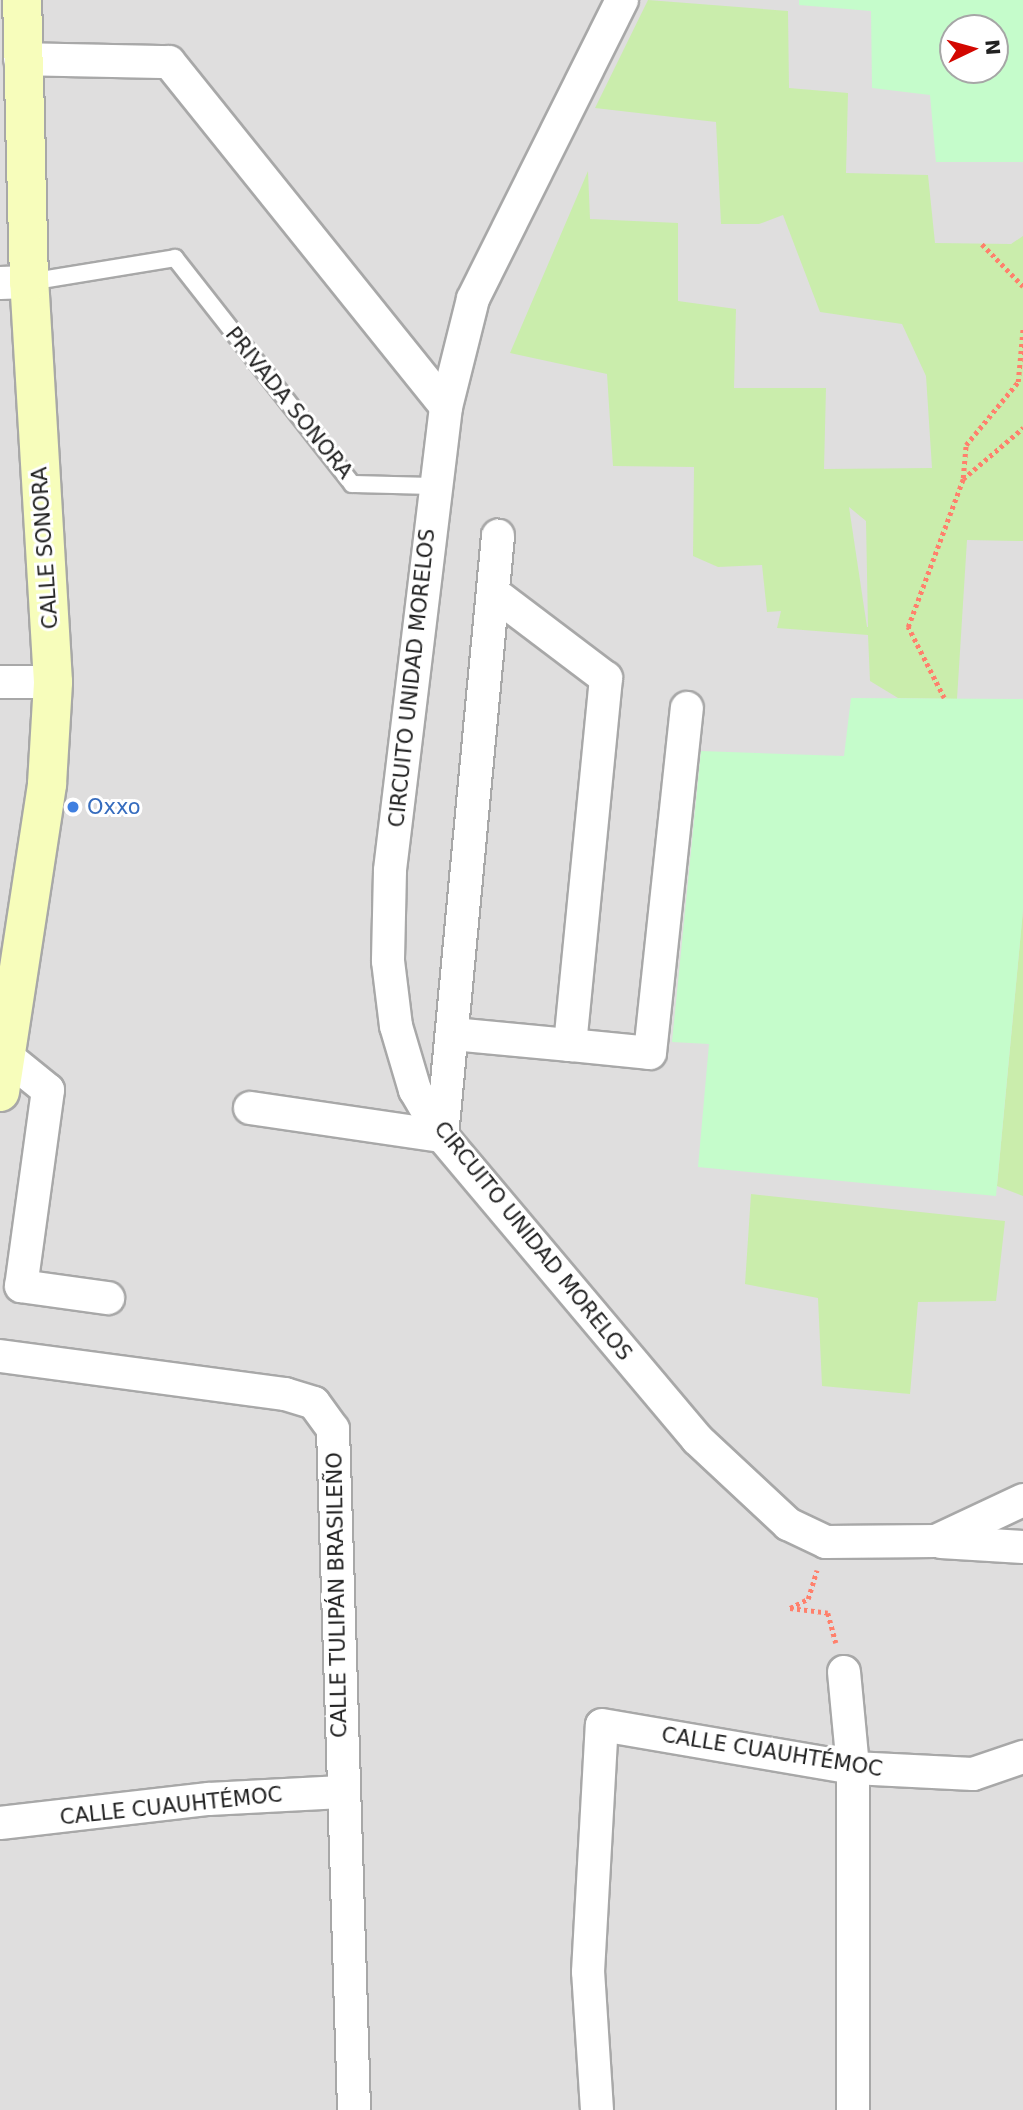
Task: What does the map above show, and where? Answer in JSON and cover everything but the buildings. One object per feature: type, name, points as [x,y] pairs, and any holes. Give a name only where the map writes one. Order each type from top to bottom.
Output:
[{"type":"street","name":"CALLE SONORA","points":[[3,1074],[47,784],[53,682],[14,283],[22,0]]},
{"type":"street","name":"CIRCUITO UNIDAD MORELOS","points":[[622,0],[473,299],[446,407],[434,486],[390,871],[387,961],[415,1090],[442,1136],[748,1492],[788,1524],[826,1542],[936,1541],[1023,1500]]},
{"type":"street","points":[[20,59],[169,62],[446,407]]},
{"type":"street","points":[[250,1108],[442,1136],[495,594],[498,536]]},
{"type":"street","points":[[495,594],[606,678],[570,1045]]},
{"type":"street","points":[[0,682],[53,682]]},
{"type":"street","points":[[453,1034],[650,1053],[687,708]]},
{"type":"street","points":[[3,1074],[48,1090],[21,1286],[108,1298]]},
{"type":"street","name":"CALLE TULIPÁN BRASILEÑO","points":[[0,1356],[285,1394],[314,1404],[332,1429],[337,1472],[342,1792],[354,2110]]},
{"type":"street","points":[[936,1541],[1023,1546]]},
{"type":"street","points":[[844,1672],[853,1768],[853,2110]]},
{"type":"street","name":"CALLE CUAUHTÉMOC","points":[[597,2110],[588,1972],[602,1725],[853,1768],[973,1774],[1023,1757]]},
{"type":"street","name":"CALLE CUAUHTÉMOC","points":[[0,1823],[209,1799],[342,1792]]},
{"type":"lane","name":"PRIVADA SONORA","points":[[14,283],[175,258],[352,484],[434,486]]},
{"type":"path","points":[[982,244],[1023,286]]},
{"type":"path","points":[[944,698],[908,627],[963,479],[966,445],[1018,383],[1023,327]]},
{"type":"path","points":[[963,479],[1023,428]]},
{"type":"path","points":[[815,1575],[808,1600],[790,1608],[828,1613],[844,1672]]},
{"type":"shaded area","points":[[0,0],[1023,0],[1023,2110],[0,2110]]},
{"type":"green space","points":[[648,0],[788,11],[789,88],[848,93],[846,173],[928,175],[935,243],[1011,244],[1023,236],[1023,541],[967,540],[957,699],[898,698],[870,681],[868,635],[777,628],[781,611],[767,612],[762,565],[718,567],[693,556],[694,467],[613,466],[607,374],[510,353],[588,171],[590,219],[678,223],[678,301],[736,309],[734,388],[826,388],[824,469],[932,468],[926,376],[902,324],[820,312],[783,215],[759,224],[721,224],[716,122],[595,108]],"holes":[[[849,507],[866,521],[868,627]]]},
{"type":"green space","points":[[799,0],[1023,0],[1023,162],[936,162],[930,95],[872,88],[871,11],[799,5]]},
{"type":"green space","points":[[851,698],[1023,699],[1023,910],[996,1196],[698,1167],[709,1044],[672,1042],[701,751],[844,756]]},
{"type":"green space","points":[[1023,910],[1023,1196],[997,1186]]},
{"type":"green space","points":[[751,1194],[1005,1221],[996,1301],[918,1302],[910,1394],[822,1386],[818,1298],[745,1284]]},
{"type":"place","name":"Oxxo","points":[[73,807]]}]
